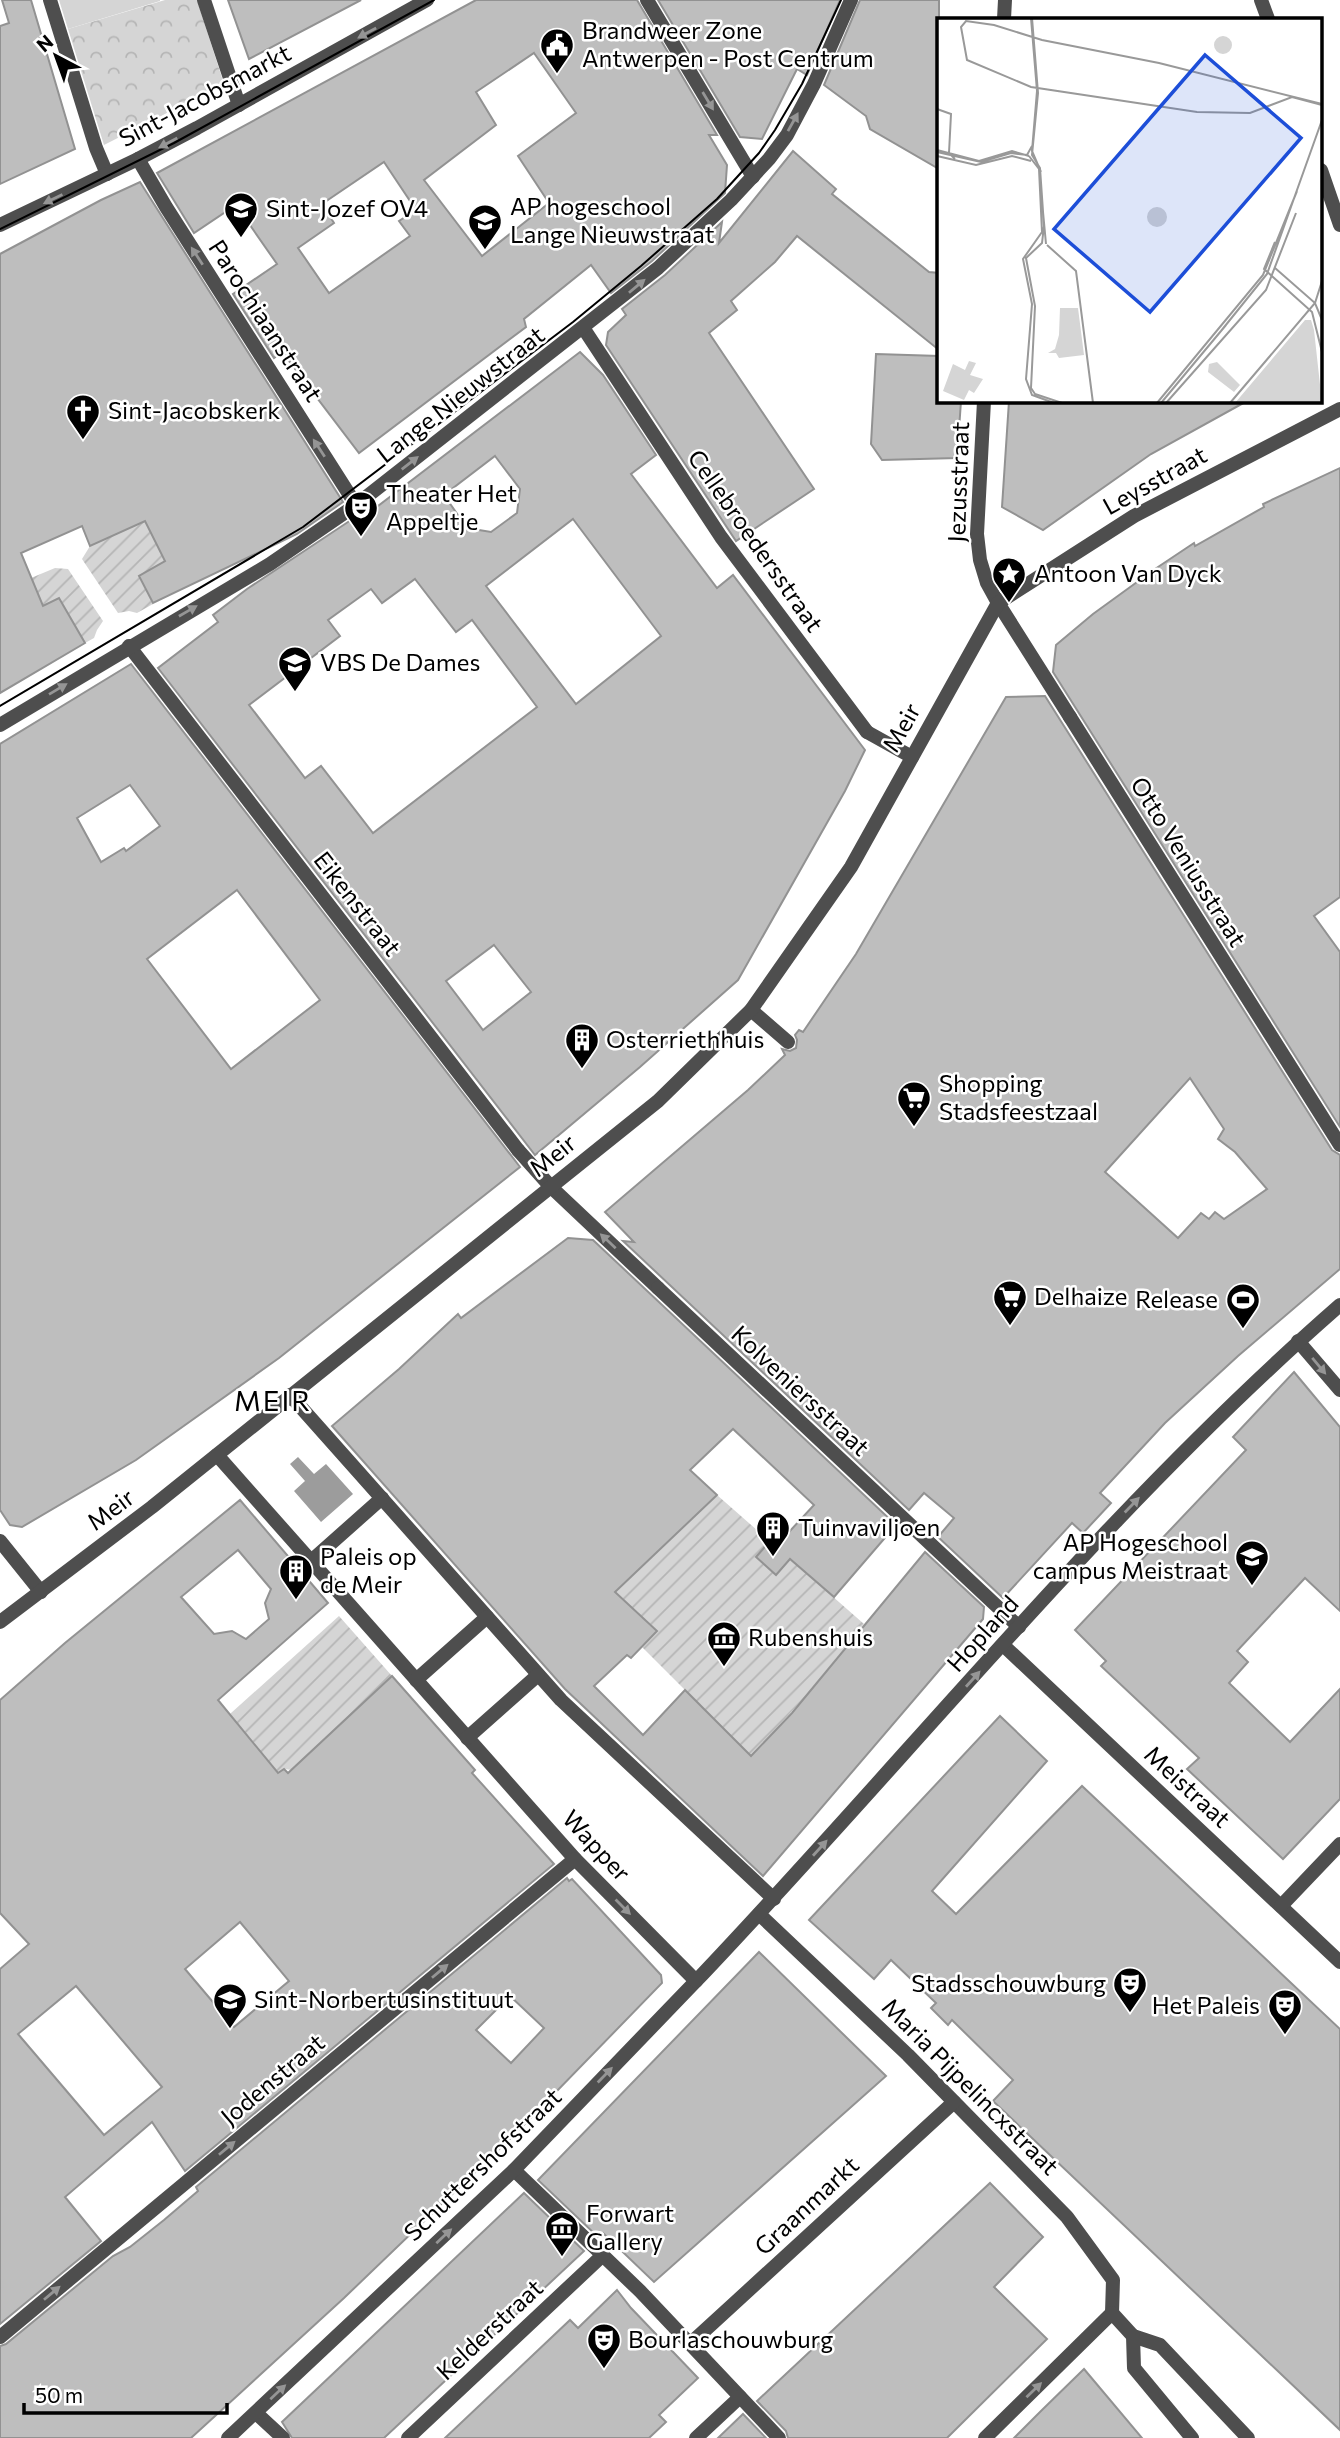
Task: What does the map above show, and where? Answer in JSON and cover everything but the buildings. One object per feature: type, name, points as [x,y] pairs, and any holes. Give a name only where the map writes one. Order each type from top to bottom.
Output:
[{"type":"street","points":[[50,0],[96,148],[107,174]]},
{"type":"street","points":[[204,0],[239,105]]},
{"type":"street","name":"Sint-Jacobsmarkt","points":[[0,225],[138,159],[427,0]]},
{"type":"street","points":[[647,0],[753,177]]},
{"type":"street","name":"Lange Nieuwstraat","points":[[0,724],[270,564],[356,505],[584,329],[685,245],[753,177],[787,135],[814,84],[851,0]]},
{"type":"street","points":[[1004,18],[1006,0]]},
{"type":"street","points":[[1261,0],[1268,18]]},
{"type":"street","name":"Parochiaanstraat","points":[[138,159],[356,505]]},
{"type":"street","points":[[1322,173],[1340,225]]},
{"type":"street","name":"Cellebroedersstraat","points":[[584,329],[721,537],[867,732],[912,757]]},
{"type":"street","name":"Jezusstraat","points":[[984,402],[977,534],[980,560],[987,583],[998,603]]},
{"type":"street","name":"Leysstraat","points":[[998,603],[1135,516],[1340,409]]},
{"type":"street","name":"Otto Veniusstraat","points":[[998,603],[1340,1145]]},
{"type":"street","name":"Meir","points":[[0,1622],[217,1455],[658,1101],[751,1010],[851,867],[998,603]]},
{"type":"street","name":"Eikenstraat","points":[[129,646],[517,1150],[551,1188]]},
{"type":"street","points":[[751,1010],[788,1042]]},
{"type":"street","name":"Kolveniersstraat","points":[[551,1188],[1019,1627]]},
{"type":"street","name":"Hopland","points":[[759,1914],[1107,1530],[1197,1438],[1298,1341],[1340,1305]]},
{"type":"street","points":[[1298,1341],[1340,1390]]},
{"type":"street","points":[[290,1395],[561,1700],[775,1899]]},
{"type":"street","name":"Wapper","points":[[217,1455],[575,1859],[696,1981]]},
{"type":"street","points":[[310,1562],[382,1498]]},
{"type":"street","points":[[0,1541],[41,1592]]},
{"type":"street","points":[[416,1680],[487,1617]]},
{"type":"street","name":"Meistraat","points":[[1003,1645],[1340,1962]]},
{"type":"street","points":[[467,1738],[538,1675]]},
{"type":"street","points":[[1281,1906],[1340,1844]]},
{"type":"street","name":"Jodenstraat","points":[[0,2337],[575,1859]]},
{"type":"street","name":"Schuttershofstraat","points":[[228,2438],[514,2170],[759,1914]]},
{"type":"street","name":"Maria Pijpelincxstraat","points":[[759,1914],[908,2056],[1067,2217],[1113,2280],[1112,2313]]},
{"type":"street","name":"Graanmarkt","points":[[691,2343],[954,2102]]},
{"type":"street","points":[[514,2170],[691,2343],[779,2438]]},
{"type":"street","name":"Kelderstraat","points":[[408,2438],[603,2255]]},
{"type":"street","points":[[985,2438],[1112,2313],[1133,2336],[1160,2346],[1248,2438]]},
{"type":"street","points":[[1133,2336],[1133,2368],[1192,2438]]},
{"type":"street","points":[[696,2438],[740,2397]]},
{"type":"street","points":[[256,2413],[283,2438]]},
{"type":"green space","points":[[59,0],[160,0],[160,1],[68,29]]},
{"type":"green space","points":[[165,0],[197,0],[224,84],[104,145],[68,29]]},
{"type":"green space","points":[[145,521],[165,561],[139,576],[153,604],[137,613],[118,613],[82,559],[90,546]]},
{"type":"green space","points":[[55,568],[68,569],[103,621],[94,638],[85,643],[60,600],[44,610],[31,578]]},
{"type":"green space","points":[[717,1495],[864,1624],[803,1699],[751,1756],[642,1647],[657,1631],[611,1596]]},
{"type":"green space","points":[[339,1616],[392,1676],[292,1770],[284,1769],[278,1773],[230,1714]]},
{"type":"shaded area","points":[[298,1457],[314,1474],[326,1464],[353,1494],[321,1522],[294,1491],[305,1481],[290,1464]]},
{"type":"tram line","points":[[0,229],[174,143],[434,0]]},
{"type":"tram line","points":[[0,706],[303,527],[573,322],[641,266],[717,199],[759,153],[802,84],[841,0]]},
{"type":"place","name":"Brandweer Zone Antwerpen - Post Centrum","points":[[557,75]]},
{"type":"place","name":"Sint-Jozef OV4","points":[[241,239]]},
{"type":"place","name":"AP hogeschool Lange Nieuwstraat","points":[[485,251]]},
{"type":"place","name":"Sint-Jacobskerk","points":[[83,441]]},
{"type":"place","name":"Theater Het Appeltje","points":[[361,538]]},
{"type":"place","name":"Antoon Van Dyck","points":[[1009,604]]},
{"type":"place","name":"VBS De Dames","points":[[295,693]]},
{"type":"place","name":"Osterriethhuis","points":[[582,1070]]},
{"type":"place","name":"Shopping Stadsfeestzaal","points":[[914,1128]]},
{"type":"place","name":"Delhaize","points":[[1010,1327]]},
{"type":"place","name":"Release","points":[[1243,1330]]},
{"type":"place","name":"Tuinvaviljoen","points":[[773,1558]]},
{"type":"place","name":"AP Hogeschool campus Meistraat","points":[[1252,1587]]},
{"type":"place","name":"Paleis op de Meir","points":[[296,1601]]},
{"type":"place","name":"Rubenshuis","points":[[724,1668]]},
{"type":"place","name":"Stadsschouwburg","points":[[1130,2014]]},
{"type":"place","name":"Sint-Norbertusinstituut","points":[[230,2030]]},
{"type":"place","name":"Het Paleis","points":[[1285,2036]]},
{"type":"place","name":"Forwart Gallery","points":[[562,2258]]},
{"type":"place","name":"Bourlaschouwburg","points":[[604,2370]]},
{"type":"district","name":"MEIR","points":[[273,1401]]}]
